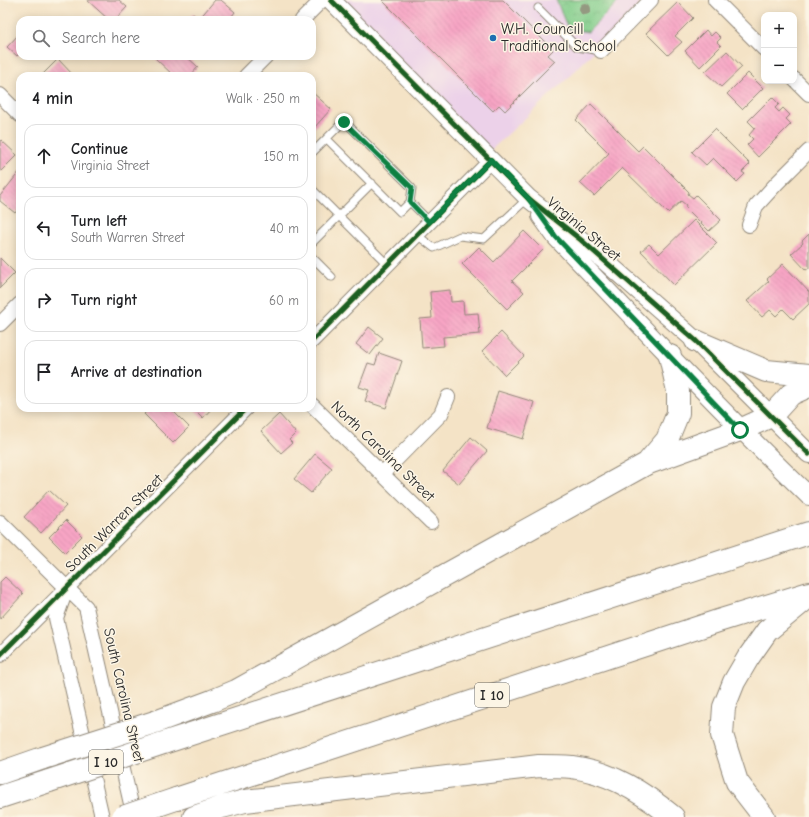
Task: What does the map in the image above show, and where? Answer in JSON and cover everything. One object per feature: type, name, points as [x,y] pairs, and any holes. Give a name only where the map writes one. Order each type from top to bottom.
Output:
[{"type":"highway","points":[[696,341],[766,371],[809,375]]},
{"type":"highway","points":[[646,464],[668,440],[678,413],[678,391],[670,356]]},
{"type":"highway","points":[[0,773],[158,721],[236,691],[646,464],[740,430],[771,416],[791,394],[809,386]]},
{"type":"highway","name":"I 10","points":[[0,797],[809,533]]},
{"type":"highway","points":[[764,817],[737,782],[722,735],[724,708],[734,682],[748,658],[768,631],[809,594]]},
{"type":"highway","name":"I 10","points":[[123,817],[710,624],[809,594]]},
{"type":"highway","points":[[194,817],[245,801],[539,766],[574,768],[610,778],[642,793],[672,817]]},
{"type":"street","points":[[306,16],[322,0]]},
{"type":"street","name":"Virginia Street","points":[[331,0],[528,198],[581,240],[696,341],[809,454]]},
{"type":"street","points":[[601,51],[651,0]]},
{"type":"street","points":[[715,0],[763,48]]},
{"type":"street","points":[[250,72],[262,60]]},
{"type":"street","points":[[797,82],[809,94]]},
{"type":"street","points":[[0,94],[16,111]]},
{"type":"street","points":[[749,225],[756,206],[809,151]]},
{"type":"street","points":[[316,337],[491,160]]},
{"type":"street","name":"Virginia Street","points":[[528,198],[556,237],[740,430],[809,496]]},
{"type":"street","points":[[0,324],[16,308]]},
{"type":"street","points":[[382,474],[441,414],[448,397]]},
{"type":"street","name":"North Carolina Street","points":[[316,409],[431,522]]},
{"type":"street","name":"South Warren Street","points":[[0,655],[242,412]]},
{"type":"street","name":"South Carolina Street","points":[[0,522],[86,607],[134,817]]},
{"type":"street","points":[[67,588],[56,618],[102,817]]},
{"type":"lane","points":[[538,8],[578,47],[601,51]]},
{"type":"lane","points":[[316,149],[327,138],[344,122],[412,188],[410,202],[400,212],[327,138]]},
{"type":"lane","points":[[316,239],[372,183]]},
{"type":"lane","points":[[316,193],[387,264]]},
{"type":"lane","points":[[417,234],[434,248],[460,236],[484,239],[528,198]]},
{"type":"lane","points":[[410,202],[429,222]]},
{"type":"lane","points":[[316,261],[332,277]]},
{"type":"shaded area","name":"W.H. Councill Traditional School","points":[[341,0],[644,0],[569,77],[490,151]]},
{"type":"green space","points":[[556,0],[620,0],[588,32],[569,29]]},
{"type":"building","points":[[87,0],[119,0],[127,7],[119,16],[105,16]]},
{"type":"building","points":[[215,0],[221,0],[235,12],[232,16],[202,16]]},
{"type":"building","points":[[382,0],[503,0],[553,50],[548,55],[555,61],[505,111],[499,105],[493,111]]},
{"type":"building","points":[[678,2],[693,18],[675,36],[682,42],[668,55],[646,33]]},
{"type":"building","points":[[706,30],[711,36],[715,32],[721,38],[717,42],[721,46],[700,67],[685,51]]},
{"type":"building","points":[[16,37],[16,55],[7,47]]},
{"type":"building","points":[[727,51],[742,67],[721,87],[705,72]]},
{"type":"building","points":[[57,60],[59,60],[70,72],[45,72]]},
{"type":"building","points":[[157,60],[190,60],[198,67],[194,72],[170,72]]},
{"type":"building","points":[[748,73],[763,88],[742,109],[727,94]]},
{"type":"building","points":[[316,96],[331,109],[316,126]]},
{"type":"building","points":[[772,97],[779,104],[775,108],[779,112],[783,108],[790,115],[786,119],[791,124],[758,157],[747,145],[753,139],[749,135],[755,128],[748,121]]},
{"type":"building","points":[[591,104],[638,151],[643,146],[689,192],[688,194],[693,198],[696,195],[721,220],[709,231],[681,201],[668,213],[622,168],[594,196],[580,183],[609,153],[576,120]]},
{"type":"building","points":[[715,129],[750,164],[742,172],[745,174],[737,182],[713,158],[706,165],[692,152]]},
{"type":"building","points":[[1,140],[16,154],[16,156],[0,172]]},
{"type":"building","points":[[16,176],[15,213],[0,201],[0,196]]},
{"type":"building","points":[[694,220],[717,243],[674,285],[641,251],[649,244],[659,254]]},
{"type":"building","points":[[524,231],[543,250],[512,281],[524,292],[507,309],[462,264],[479,247],[494,262]]},
{"type":"building","points":[[809,234],[809,268],[806,270],[791,254],[803,243],[802,241]]},
{"type":"building","points":[[0,258],[15,273],[0,288]]},
{"type":"building","points":[[783,264],[809,292],[809,304],[793,319],[783,309],[776,316],[770,310],[762,317],[747,301],[769,281],[767,279]]},
{"type":"building","points":[[450,290],[451,302],[463,301],[464,314],[478,313],[480,334],[443,337],[444,346],[422,348],[420,319],[432,318],[430,292]]},
{"type":"building","points":[[369,327],[383,338],[370,355],[356,344]]},
{"type":"building","points":[[501,332],[524,356],[505,375],[482,351]]},
{"type":"building","points":[[379,353],[402,361],[386,408],[365,401],[369,390],[359,387],[368,363],[375,365]]},
{"type":"building","points":[[498,391],[534,402],[523,439],[487,428]]},
{"type":"building","points":[[146,412],[174,412],[189,427],[173,443],[144,414]]},
{"type":"building","points":[[197,412],[208,412],[203,418]]},
{"type":"building","points":[[279,414],[296,433],[289,440],[292,443],[281,453],[261,431]]},
{"type":"building","points":[[471,437],[487,451],[459,484],[443,471]]},
{"type":"building","points":[[315,454],[332,468],[311,493],[294,479]]},
{"type":"building","points":[[49,490],[66,506],[41,533],[24,517]]},
{"type":"building","points":[[66,520],[82,536],[65,553],[49,537]]},
{"type":"building","points":[[5,577],[23,594],[0,619],[0,582]]},
{"type":"cycle path","points":[[331,0],[528,198],[581,240],[696,341],[809,454]]},
{"type":"cycle path","points":[[316,337],[491,160]]},
{"type":"cycle path","points":[[0,655],[242,412]]},
{"type":"place","name":"W.H. Councill Traditional School","points":[[493,38]]},
{"type":"route","points":[[344,122],[412,188],[410,202],[429,222],[491,160],[528,198],[556,237],[740,430]]}]
